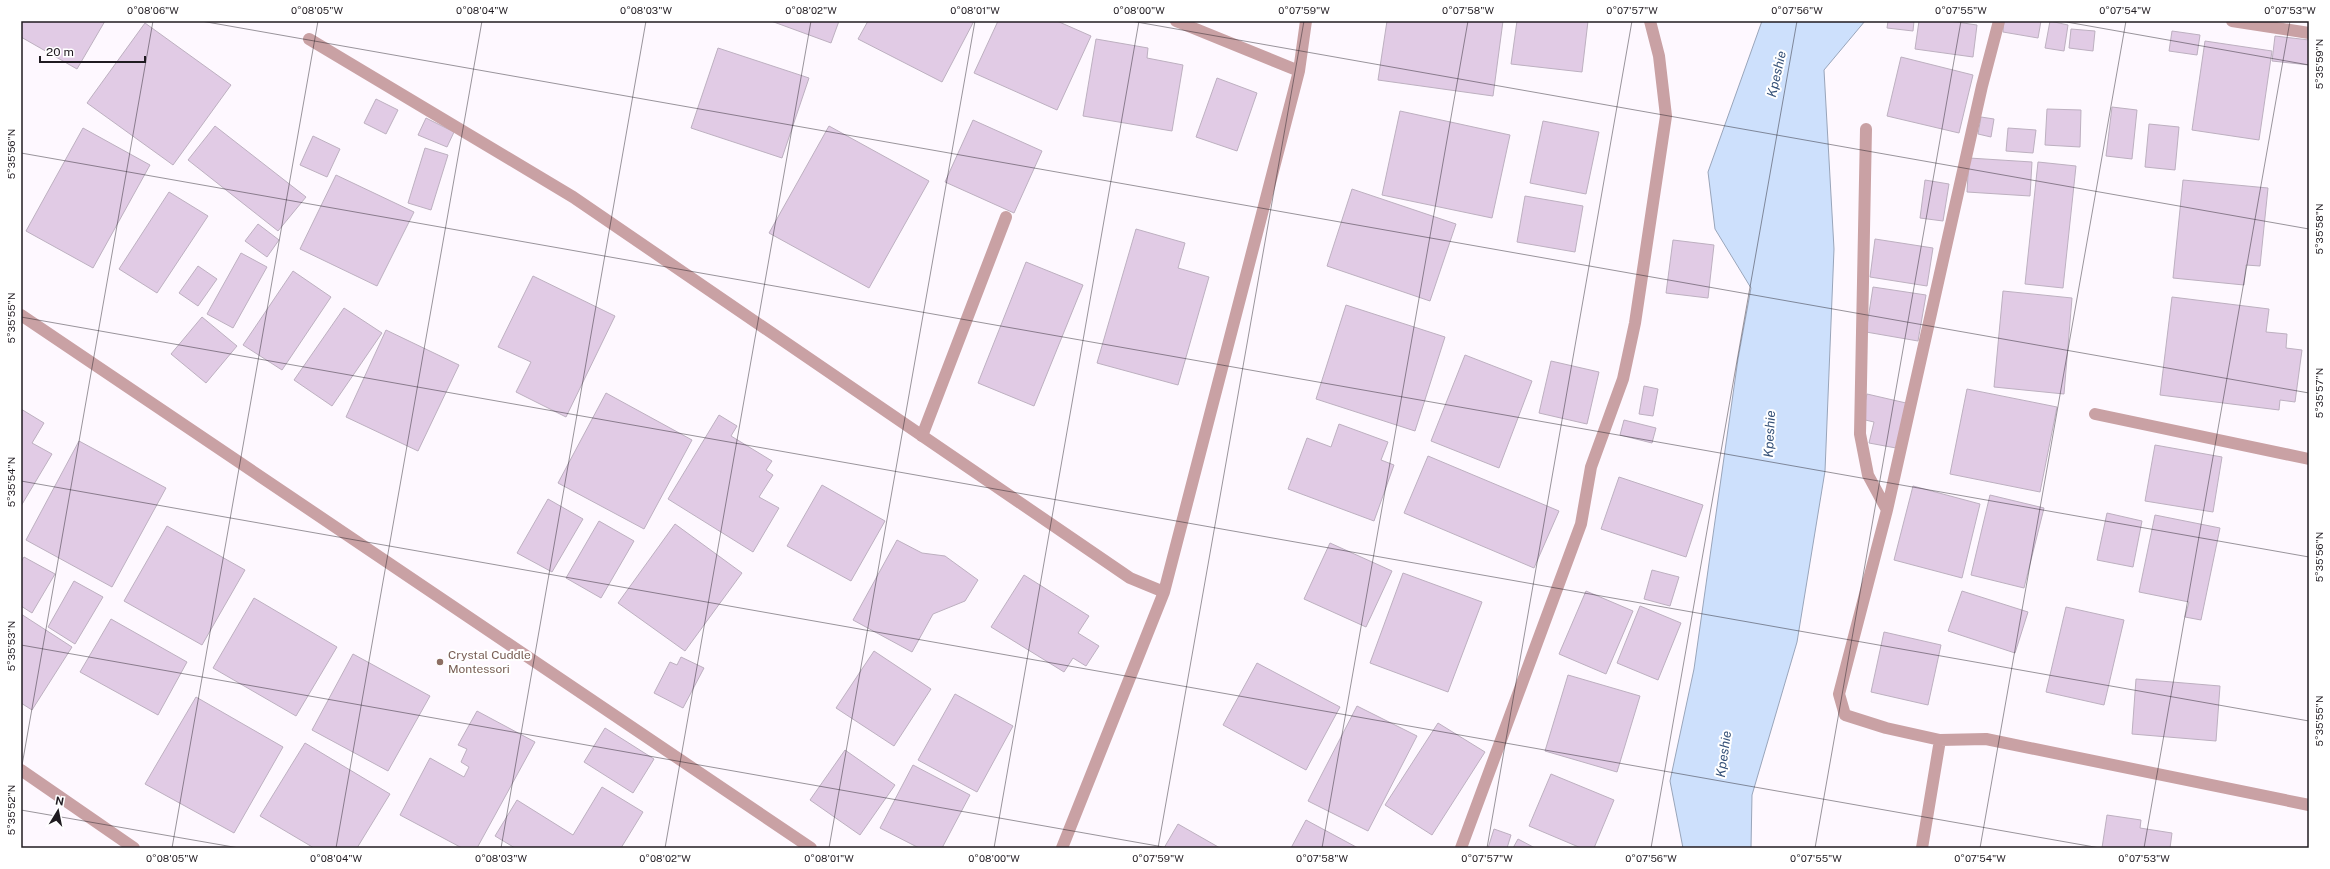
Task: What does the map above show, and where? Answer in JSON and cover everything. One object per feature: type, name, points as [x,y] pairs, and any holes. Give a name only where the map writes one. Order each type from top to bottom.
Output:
[{"type":"street","points":[[1176,21],[1299,72]]},
{"type":"street","points":[[1062,848],[1164,592],[1299,72],[1306,21]]},
{"type":"street","points":[[1461,848],[1581,524],[1591,467],[1623,379],[1635,323],[1666,116],[1659,56],[1650,21]]},
{"type":"street","points":[[1999,21],[1982,86],[1887,510],[1839,694],[1845,715],[1886,728],[1940,740],[1986,740],[2309,805]]},
{"type":"street","points":[[2232,21],[2309,33]]},
{"type":"street","points":[[309,39],[572,197],[1130,578],[1164,592]]},
{"type":"street","points":[[1866,129],[1860,434],[1868,475],[1887,510]]},
{"type":"street","points":[[922,436],[1006,217]]},
{"type":"street","points":[[21,315],[811,848]]},
{"type":"street","points":[[2095,414],[2309,459]]},
{"type":"street","points":[[1922,848],[1940,740]]},
{"type":"street","points":[[21,770],[134,848]]},
{"type":"water","name":"Kpeshie","points":[[1762,21],[1865,21],[1824,70],[1834,249],[1825,471],[1797,642],[1752,795],[1751,848],[1683,848],[1670,781],[1694,669],[1738,359],[1751,288],[1715,229],[1708,172]]},
{"type":"building","points":[[21,21],[105,21],[77,69],[21,37]]},
{"type":"building","points":[[771,21],[839,21],[831,43]]},
{"type":"building","points":[[868,21],[974,21],[942,82],[858,39]]},
{"type":"building","points":[[998,21],[1057,21],[1091,36],[1057,110],[974,73]]},
{"type":"building","points":[[1387,21],[1503,21],[1493,96],[1378,80]]},
{"type":"building","points":[[1517,21],[1588,21],[1582,72],[1511,64]]},
{"type":"building","points":[[1888,21],[1914,21],[1913,31],[1887,28]]},
{"type":"building","points":[[1919,21],[1949,21],[1977,25],[1973,57],[1915,49]]},
{"type":"building","points":[[2004,21],[2041,21],[2038,38],[2003,32]]},
{"type":"building","points":[[2050,21],[2068,25],[2064,51],[2045,48]]},
{"type":"building","points":[[145,23],[231,85],[173,165],[87,103]]},
{"type":"building","points":[[2071,29],[2095,31],[2093,51],[2069,48]]},
{"type":"building","points":[[2172,31],[2200,35],[2197,55],[2169,51]]},
{"type":"building","points":[[2275,36],[2309,40],[2309,65],[2272,61]]},
{"type":"building","points":[[1096,39],[1148,48],[1147,58],[1183,65],[1172,131],[1083,116]]},
{"type":"building","points":[[2205,41],[2272,51],[2259,140],[2192,130]]},
{"type":"building","points":[[718,48],[809,78],[782,158],[691,128]]},
{"type":"building","points":[[1901,57],[1973,75],[1959,133],[1887,116]]},
{"type":"building","points":[[1217,78],[1257,93],[1237,151],[1196,137]]},
{"type":"building","points":[[376,99],[398,110],[386,134],[364,123]]},
{"type":"building","points":[[2112,107],[2137,110],[2132,159],[2106,156]]},
{"type":"building","points":[[2047,109],[2081,110],[2080,147],[2045,145]]},
{"type":"building","points":[[1400,111],[1510,135],[1492,218],[1382,195]]},
{"type":"building","points":[[1981,117],[1994,119],[1991,137],[1978,134]]},
{"type":"building","points":[[426,118],[454,132],[447,147],[418,135]]},
{"type":"building","points":[[973,120],[1042,151],[1014,213],[945,182]]},
{"type":"building","points":[[1543,121],[1599,132],[1586,194],[1530,183]]},
{"type":"building","points":[[2149,124],[2179,127],[2175,170],[2145,167]]},
{"type":"building","points":[[215,126],[306,197],[278,231],[188,160]]},
{"type":"building","points":[[829,126],[929,181],[869,288],[769,233]]},
{"type":"building","points":[[83,128],[150,165],[93,268],[26,231]]},
{"type":"building","points":[[2008,128],[2036,130],[2033,153],[2006,151]]},
{"type":"building","points":[[313,136],[340,149],[327,177],[300,165]]},
{"type":"building","points":[[425,148],[448,155],[431,210],[408,203]]},
{"type":"building","points":[[1969,158],[2032,162],[2030,196],[1967,192]]},
{"type":"building","points":[[2038,162],[2076,166],[2063,288],[2025,284]]},
{"type":"building","points":[[336,175],[414,212],[377,286],[300,249]]},
{"type":"building","points":[[1925,180],[1949,184],[1943,221],[1920,218]]},
{"type":"building","points":[[2183,180],[2268,188],[2260,266],[2246,265],[2244,285],[2173,278]]},
{"type":"building","points":[[1352,189],[1456,224],[1430,301],[1327,266]]},
{"type":"building","points":[[169,192],[208,216],[157,293],[119,269]]},
{"type":"building","points":[[1525,196],[1583,206],[1575,252],[1517,242]]},
{"type":"building","points":[[258,224],[279,240],[267,257],[245,241]]},
{"type":"building","points":[[1136,229],[1185,243],[1178,268],[1209,277],[1178,385],[1097,363]]},
{"type":"building","points":[[1875,239],[1933,248],[1927,286],[1870,277]]},
{"type":"building","points":[[1673,240],[1714,245],[1708,298],[1666,293]]},
{"type":"building","points":[[241,253],[267,267],[233,328],[207,314]]},
{"type":"building","points":[[1026,262],[1083,285],[1034,406],[978,383]]},
{"type":"building","points":[[198,266],[217,279],[198,306],[179,293]]},
{"type":"building","points":[[293,271],[331,297],[282,370],[243,345]]},
{"type":"building","points":[[533,276],[615,316],[566,417],[516,392],[531,362],[498,347]]},
{"type":"building","points":[[1873,287],[1926,295],[1918,341],[1866,332]]},
{"type":"building","points":[[2003,291],[2072,298],[2064,394],[1994,387]]},
{"type":"building","points":[[2172,297],[2269,309],[2266,332],[2287,334],[2286,348],[2302,350],[2295,402],[2280,400],[2279,410],[2160,395]]},
{"type":"building","points":[[1346,305],[1445,337],[1415,431],[1316,399]]},
{"type":"building","points":[[344,308],[382,333],[332,406],[294,380]]},
{"type":"building","points":[[202,317],[237,346],[206,383],[171,354]]},
{"type":"building","points":[[386,330],[459,365],[418,451],[346,417]]},
{"type":"building","points":[[1465,355],[1532,381],[1499,468],[1431,441]]},
{"type":"building","points":[[1551,361],[1599,372],[1587,424],[1539,413]]},
{"type":"building","points":[[1644,386],[1658,389],[1653,416],[1639,414]]},
{"type":"building","points":[[1967,389],[2057,407],[2040,492],[1950,474]]},
{"type":"building","points":[[606,393],[692,440],[644,529],[558,483]]},
{"type":"building","points":[[1867,394],[1906,403],[1896,448],[1869,443],[1874,422],[1861,419]]},
{"type":"building","points":[[21,409],[44,423],[32,443],[52,454],[21,506]]},
{"type":"building","points":[[719,415],[737,426],[731,436],[772,461],[766,470],[773,475],[759,497],[779,508],[753,552],[668,499]]},
{"type":"building","points":[[1624,420],[1656,428],[1652,443],[1620,435]]},
{"type":"building","points":[[1339,424],[1388,442],[1381,460],[1394,465],[1374,521],[1288,489],[1307,438],[1331,447]]},
{"type":"building","points":[[79,441],[166,488],[112,587],[26,540]]},
{"type":"building","points":[[2155,445],[2222,457],[2213,512],[2145,501]]},
{"type":"building","points":[[1428,456],[1559,511],[1534,568],[1404,513]]},
{"type":"building","points":[[1619,477],[1703,505],[1686,557],[1601,529]]},
{"type":"building","points":[[822,485],[885,521],[851,581],[787,546]]},
{"type":"building","points":[[1913,486],[1980,504],[1962,578],[1894,560]]},
{"type":"building","points":[[1990,495],[2044,508],[2024,588],[1971,575]]},
{"type":"building","points":[[548,499],[583,519],[552,572],[517,553]]},
{"type":"building","points":[[2107,513],[2142,521],[2133,567],[2097,560]]},
{"type":"building","points":[[2155,515],[2220,528],[2201,620],[2185,617],[2189,602],[2139,592]]},
{"type":"building","points":[[599,521],[634,541],[601,598],[566,578]]},
{"type":"building","points":[[675,524],[742,573],[685,651],[618,603]]},
{"type":"building","points":[[167,526],[245,570],[202,645],[124,601]]},
{"type":"building","points":[[897,540],[922,553],[945,556],[978,580],[965,601],[933,614],[912,652],[853,620]]},
{"type":"building","points":[[1330,543],[1392,571],[1366,627],[1304,599]]},
{"type":"building","points":[[24,557],[55,574],[32,613],[21,606],[21,562]]},
{"type":"building","points":[[1652,570],[1679,577],[1670,606],[1644,599]]},
{"type":"building","points":[[1403,573],[1482,602],[1448,692],[1370,663]]},
{"type":"building","points":[[1024,575],[1089,616],[1078,633],[1099,646],[1086,666],[1073,658],[1064,672],[991,627]]},
{"type":"building","points":[[74,581],[103,597],[75,644],[48,627]]},
{"type":"building","points":[[1586,591],[1633,611],[1606,674],[1559,654]]},
{"type":"building","points":[[1962,591],[2028,612],[2015,653],[1948,631]]},
{"type":"building","points":[[254,598],[337,647],[296,716],[213,668]]},
{"type":"building","points":[[1640,606],[1681,623],[1658,680],[1617,663]]},
{"type":"building","points":[[2066,607],[2124,620],[2104,705],[2046,692]]},
{"type":"building","points":[[21,614],[72,647],[32,710],[21,703]]},
{"type":"building","points":[[111,619],[187,662],[158,715],[80,672]]},
{"type":"building","points":[[1884,632],[1941,645],[1928,705],[1871,692]]},
{"type":"building","points":[[874,651],[931,689],[894,746],[836,708]]},
{"type":"building","points":[[353,654],[430,696],[388,771],[312,730]]},
{"type":"building","points":[[681,657],[704,668],[683,708],[654,693],[670,662],[677,665]]},
{"type":"building","points":[[1257,663],[1340,707],[1306,770],[1223,725]]},
{"type":"building","points":[[1568,675],[1640,696],[1617,772],[1545,751]]},
{"type":"building","points":[[2136,679],[2220,686],[2216,741],[2132,734]]},
{"type":"building","points":[[955,694],[1013,726],[977,792],[918,760]]},
{"type":"building","points":[[196,697],[283,747],[234,833],[145,784]]},
{"type":"building","points":[[1357,706],[1417,736],[1368,831],[1308,801]]},
{"type":"building","points":[[477,711],[535,742],[477,848],[462,848],[400,815],[430,758],[464,777],[469,767],[461,762],[467,749],[458,745]]},
{"type":"building","points":[[1438,723],[1485,752],[1432,835],[1385,805]]},
{"type":"building","points":[[605,728],[654,759],[633,793],[584,762]]},
{"type":"building","points":[[305,743],[390,794],[357,848],[314,848],[260,816]]},
{"type":"building","points":[[845,750],[895,785],[860,835],[810,800]]},
{"type":"building","points":[[913,765],[970,795],[942,848],[919,848],[880,828]]},
{"type":"building","points":[[1551,774],[1614,800],[1594,848],[1581,848],[1529,826]]},
{"type":"building","points":[[602,787],[643,812],[621,848],[515,848],[495,836],[517,800],[573,835]]},
{"type":"building","points":[[2107,815],[2141,820],[2140,828],[2172,833],[2170,848],[2102,848]]},
{"type":"building","points":[[1306,820],[1358,848],[1291,848]]},
{"type":"building","points":[[1178,824],[1220,848],[1164,848]]},
{"type":"building","points":[[1494,829],[1511,835],[1507,848],[1488,848]]},
{"type":"building","points":[[1518,839],[1535,848],[1513,848]]},
{"type":"place","name":"Crystal Cuddle Montessori","points":[[440,662]]}]
